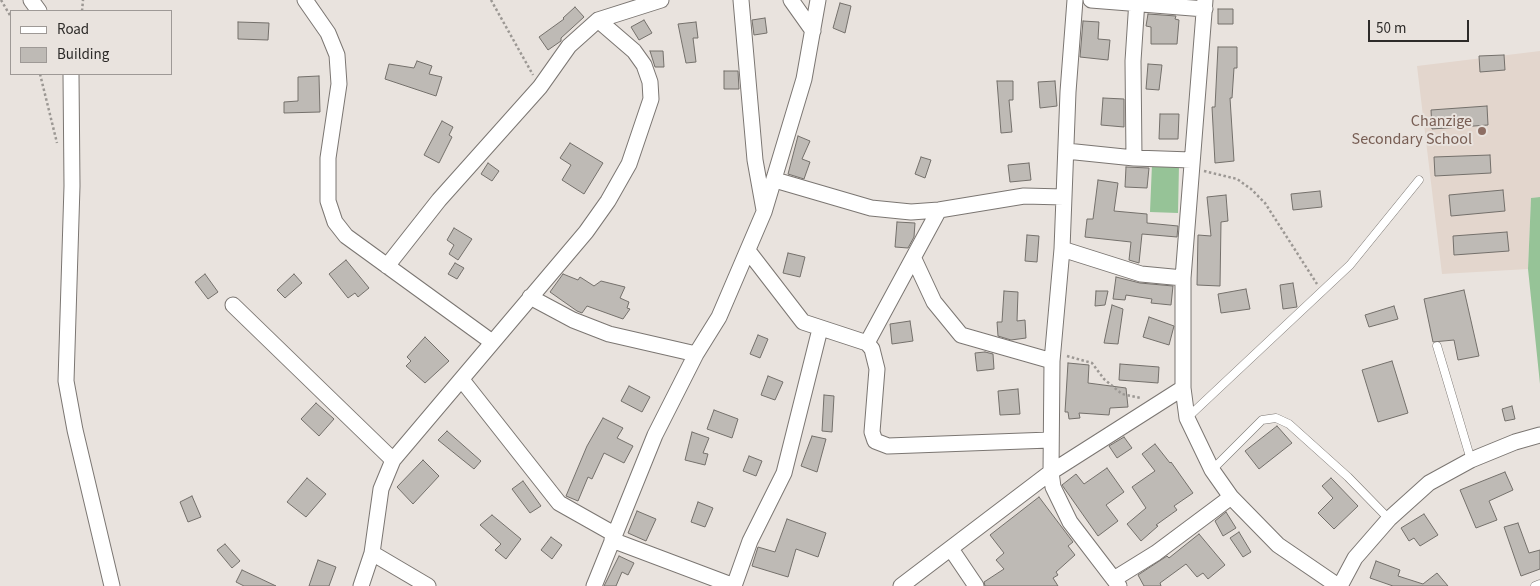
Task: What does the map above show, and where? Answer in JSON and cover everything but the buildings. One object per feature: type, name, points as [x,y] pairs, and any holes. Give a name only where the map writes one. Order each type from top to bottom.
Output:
[{"type":"street","points":[[305,0],[328,33],[337,55],[339,84],[328,158],[328,201],[335,222],[346,236],[492,342]]},
{"type":"street","points":[[387,266],[440,200],[540,87],[569,46],[598,20],[661,0]]},
{"type":"street","points":[[740,0],[755,160],[764,212]]},
{"type":"street","points":[[790,0],[812,31]]},
{"type":"street","points":[[594,586],[655,435],[696,354],[719,317],[764,212],[804,79],[818,0]]},
{"type":"street","points":[[1075,0],[1068,92],[1062,249],[1052,357],[1050,440],[1053,487],[1070,522],[1117,582],[1230,497]]},
{"type":"street","points":[[1091,0],[1205,5],[1183,278],[1183,388],[1187,418],[1212,470],[1230,497],[1278,545],[1339,586],[1355,558],[1389,519],[1429,483],[1471,460],[1514,442],[1540,435]]},
{"type":"street","points":[[1134,158],[1133,61],[1137,2]]},
{"type":"street","points":[[361,586],[372,553],[381,489],[393,460],[586,232],[608,201],[629,164],[651,99],[650,82],[644,65],[634,50],[598,20]]},
{"type":"street","points":[[71,75],[72,186],[66,381],[75,430],[112,586]]},
{"type":"street","points":[[1066,152],[1191,165]]},
{"type":"street","points":[[775,180],[871,208],[911,212],[939,210],[1024,196],[1064,198]]},
{"type":"street","points":[[867,343],[914,260],[924,234],[939,210]]},
{"type":"street","points":[[1062,249],[1141,274],[1183,278]]},
{"type":"street","points":[[748,252],[803,322],[867,343],[872,349],[877,369],[872,432],[875,442],[888,446],[1050,440]]},
{"type":"street","points":[[914,260],[934,302],[961,335],[1052,357]]},
{"type":"street","points":[[530,297],[573,320],[609,334],[696,354]]},
{"type":"street","points":[[233,305],[393,460]]},
{"type":"street","points":[[462,380],[559,503],[613,537],[734,586],[750,541],[784,472],[820,329]]},
{"type":"street","points":[[901,586],[1051,472],[1183,388]]},
{"type":"street","points":[[951,548],[976,586]]},
{"type":"street","points":[[372,553],[428,586]]},
{"type":"lane","points":[[1187,418],[1350,265],[1419,180]]},
{"type":"lane","points":[[1437,346],[1471,460]]},
{"type":"lane","points":[[1212,470],[1262,420],[1276,418],[1289,424],[1326,457],[1389,519]]},
{"type":"lane","points":[[1535,586],[1540,584]]},
{"type":"path","points":[[1,0],[10,15]]},
{"type":"path","points":[[491,0],[540,87]]},
{"type":"path","points":[[40,75],[52,126],[62,149]]},
{"type":"path","points":[[1191,165],[1237,180],[1252,189],[1265,203],[1321,291]]},
{"type":"path","points":[[1052,357],[1092,363],[1104,379],[1122,394],[1160,401]]},
{"type":"shaded area","name":"Chanzige Secondary School","points":[[1540,51],[1540,197],[1531,198],[1528,269],[1442,274],[1417,66]]},
{"type":"green space","points":[[1152,164],[1179,165],[1178,213],[1150,212]]},
{"type":"green space","points":[[1540,197],[1540,384],[1528,269],[1531,198]]},
{"type":"place","name":"Chanzige Secondary School","points":[[1482,131]]}]
